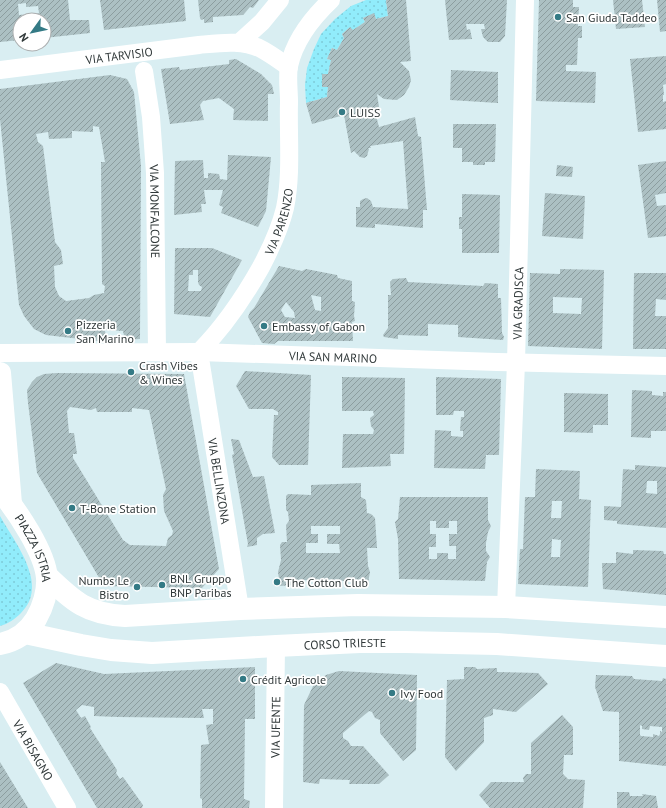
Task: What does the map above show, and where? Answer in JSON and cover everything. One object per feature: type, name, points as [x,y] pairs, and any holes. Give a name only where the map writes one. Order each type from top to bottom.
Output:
[{"type":"street","points":[[239,43],[262,22],[280,0]]},
{"type":"street","name":"VIA PARENZO","points":[[199,352],[223,327],[240,303],[270,249],[282,217],[286,201],[288,179],[289,67],[302,33],[331,0]]},
{"type":"street","name":"VIA GRADISCA","points":[[506,607],[516,362],[525,0]]},
{"type":"street","points":[[239,43],[262,49],[289,67]]},
{"type":"street","name":"VIA TARVISIO","points":[[0,70],[199,45],[239,43]]},
{"type":"street","name":"VIA MONFALCONE","points":[[144,71],[151,117],[155,173],[157,352]]},
{"type":"street","name":"VIA SAN MARINO","points":[[0,353],[199,352],[666,366]]},
{"type":"street","name":"VIA BELLINZONA","points":[[199,352],[240,609]]},
{"type":"street","name":"PIAZZA ISTRIA","points":[[0,377],[6,497],[24,524],[36,546],[45,567],[48,585],[40,612],[34,623],[9,644]]},
{"type":"street","points":[[47,576],[71,599],[84,607],[102,613],[125,616],[240,609],[358,605],[506,607],[666,618]]},
{"type":"street","name":"CORSO TRIESTE","points":[[9,644],[80,645],[111,650],[152,653],[360,642],[453,643],[589,650],[666,656]]},
{"type":"street","name":"VIA UFENTE","points":[[274,808],[276,646]]},
{"type":"street","name":"VIA BISAGNO","points":[[0,692],[67,808]]},
{"type":"shaded area","points":[[366,0],[386,0],[388,16],[376,19],[374,14],[363,18],[365,22],[353,30],[349,28],[342,34],[344,38],[337,50],[332,48],[327,59],[331,60],[328,74],[322,74],[323,87],[328,87],[327,97],[306,103],[305,85],[307,68],[321,34],[335,19],[351,6]]},
{"type":"shaded area","points":[[0,516],[27,564],[31,577],[32,590],[29,602],[21,613],[11,621],[0,626]]},
{"type":"building","points":[[0,0],[68,0],[70,20],[89,20],[90,33],[52,37],[52,12],[39,12],[38,6],[26,7],[26,3],[18,4],[19,12],[12,12],[12,41],[0,42]]},
{"type":"building","points":[[100,0],[184,0],[186,21],[104,30]]},
{"type":"building","points":[[198,0],[259,0],[253,8],[250,7],[243,15],[213,17],[213,22],[204,23],[204,19],[201,20],[200,18]]},
{"type":"building","name":"LUISS","points":[[386,0],[406,0],[411,61],[400,62],[409,71],[411,80],[404,95],[397,100],[384,99],[377,94],[379,107],[374,108],[379,127],[415,117],[418,136],[421,137],[427,210],[423,210],[423,228],[375,224],[375,228],[356,227],[356,207],[360,207],[360,201],[363,199],[367,198],[371,201],[373,207],[408,209],[403,141],[370,146],[371,148],[368,148],[367,156],[364,158],[360,157],[354,151],[351,153],[344,115],[312,124],[306,103],[327,97],[328,87],[322,87],[322,74],[328,74],[331,60],[327,59],[332,48],[337,50],[344,38],[342,34],[350,27],[353,30],[365,22],[363,18],[374,13],[376,19],[388,16]]},
{"type":"building","points":[[445,0],[507,0],[505,36],[500,42],[488,42],[483,37],[481,29],[485,29],[484,24],[466,24],[467,30],[470,29],[472,39],[449,40]]},
{"type":"building","points":[[539,0],[573,0],[573,7],[579,7],[578,26],[582,26],[582,38],[578,38],[577,65],[566,65],[566,71],[596,72],[595,103],[536,101]]},
{"type":"building","points":[[613,0],[642,0],[645,27],[616,29]]},
{"type":"building","points":[[657,0],[666,0],[666,31],[660,32]]},
{"type":"building","points":[[666,56],[666,84],[663,85],[663,102],[666,101],[666,129],[638,132],[630,59]]},
{"type":"building","points":[[236,59],[261,74],[272,85],[274,94],[268,94],[268,121],[233,120],[234,109],[219,98],[203,101],[200,105],[204,120],[170,124],[161,69],[179,67],[180,70],[229,64],[229,60]]},
{"type":"building","points":[[451,70],[498,72],[498,103],[450,100]]},
{"type":"building","points":[[110,75],[127,79],[134,92],[141,166],[140,339],[125,340],[123,331],[105,330],[106,342],[46,335],[34,329],[24,316],[19,305],[0,119],[0,89]],"holes":[[[93,126],[99,127],[105,162],[101,162],[102,284],[105,286],[104,293],[94,295],[89,298],[66,301],[59,296],[55,287],[54,266],[63,264],[61,250],[55,242],[43,146],[38,142],[36,134],[48,132],[49,139],[72,138],[72,131],[93,132]]]},
{"type":"building","points":[[453,124],[496,124],[495,162],[485,162],[485,165],[473,165],[473,162],[462,162],[462,148],[453,148]]},
{"type":"building","points":[[228,155],[271,157],[266,211],[258,227],[221,213],[223,207],[219,205],[223,190],[204,190],[206,204],[201,204],[202,212],[174,215],[175,161],[203,160],[204,178],[208,178],[208,173],[219,174],[220,179],[227,180]]},
{"type":"building","points":[[666,161],[666,193],[655,195],[657,206],[666,205],[666,236],[648,238],[638,165]]},
{"type":"building","points":[[557,165],[573,167],[572,177],[556,176]]},
{"type":"building","points":[[545,193],[585,196],[583,239],[542,236]]},
{"type":"building","points":[[462,194],[500,195],[499,253],[462,253],[462,229],[459,229],[459,217],[462,217]]},
{"type":"building","points":[[175,248],[212,248],[242,260],[210,317],[174,314]],"holes":[[[193,270],[198,270],[198,282],[202,287],[201,291],[188,291],[189,275],[193,275]]]},
{"type":"building","points":[[279,266],[302,271],[306,269],[337,275],[338,278],[352,281],[352,301],[355,302],[355,321],[352,322],[353,341],[278,341],[274,344],[262,343],[248,317]],"holes":[[[311,295],[321,297],[321,311],[315,310]],[[286,302],[294,312],[295,318],[285,317],[281,310]]]},
{"type":"building","points":[[560,269],[604,270],[602,349],[528,346],[530,273],[560,274]],"holes":[[[553,297],[582,298],[581,314],[553,313]]]},
{"type":"building","points":[[634,273],[666,273],[666,300],[656,299],[655,316],[666,316],[666,349],[633,349]]},
{"type":"building","points":[[406,278],[408,282],[483,286],[485,283],[498,284],[498,298],[501,298],[503,340],[458,337],[458,325],[428,324],[428,336],[398,335],[398,339],[384,337],[383,335],[388,328],[388,295],[391,295],[390,282],[393,279]]},
{"type":"building","points":[[245,371],[311,375],[308,465],[279,465],[272,457],[274,415],[278,415],[278,412],[273,409],[249,409],[236,386]]},
{"type":"building","points":[[44,374],[184,374],[219,569],[202,588],[104,586],[37,473],[27,390],[37,377]],"holes":[[[70,407],[91,410],[96,408],[97,412],[132,412],[132,408],[149,410],[166,489],[163,495],[164,511],[173,531],[172,535],[168,538],[166,546],[130,545],[123,540],[73,458],[73,454],[77,454],[74,433],[69,433],[67,411]]]},
{"type":"building","points":[[342,377],[405,378],[404,454],[390,454],[391,466],[342,468],[343,434],[373,434],[374,430],[371,426],[370,418],[374,415],[373,411],[342,411]]},
{"type":"building","points":[[436,377],[501,379],[499,455],[486,455],[485,469],[434,468],[435,430],[451,431],[451,436],[463,437],[463,431],[460,431],[461,417],[464,417],[464,411],[454,411],[453,415],[436,415]]},
{"type":"building","points":[[632,390],[652,391],[652,395],[663,396],[663,392],[666,392],[666,431],[651,431],[651,438],[631,437]]},
{"type":"building","points":[[564,393],[608,394],[608,425],[593,425],[593,433],[564,432]]},
{"type":"building","points":[[231,439],[239,440],[253,477],[264,476],[275,533],[263,534],[257,538],[257,545],[247,547],[248,544],[232,455],[234,454]]},
{"type":"building","points":[[635,465],[666,467],[666,528],[617,524],[617,521],[604,520],[604,506],[621,507],[623,469],[635,470]],"holes":[[[647,481],[657,481],[657,494],[646,493]]]},
{"type":"building","points":[[536,469],[580,471],[579,499],[591,500],[588,587],[518,584],[520,549],[523,549],[525,497],[535,497]],"holes":[[[552,501],[562,501],[561,518],[551,518]],[[552,539],[561,540],[560,557],[551,557]]]},
{"type":"building","points":[[361,483],[361,497],[366,500],[367,513],[371,514],[375,518],[377,548],[367,548],[368,566],[370,572],[368,583],[299,580],[293,585],[280,586],[278,572],[281,560],[280,545],[282,542],[287,542],[286,525],[289,521],[288,512],[286,510],[286,496],[288,494],[311,495],[311,485]],"holes":[[[311,526],[340,526],[340,534],[327,534],[327,544],[339,544],[340,553],[306,553],[306,543],[318,543],[318,534],[311,534]]]},
{"type":"building","points":[[400,497],[488,497],[488,520],[491,526],[488,532],[486,551],[490,557],[487,562],[485,581],[399,579],[398,539],[395,522],[398,519]],"holes":[[[430,521],[436,521],[436,528],[449,528],[449,521],[457,521],[457,534],[449,534],[449,546],[456,546],[456,559],[448,559],[448,553],[437,553],[437,559],[429,559],[429,547],[436,547],[436,534],[430,534]]]},
{"type":"building","points":[[633,550],[663,551],[664,554],[666,554],[666,595],[603,589],[602,563],[616,563],[616,552],[633,554]]},
{"type":"building","points":[[56,663],[104,674],[255,667],[255,719],[245,719],[244,799],[250,801],[249,808],[202,808],[202,799],[200,798],[201,745],[209,744],[206,725],[213,724],[213,709],[202,709],[204,718],[117,717],[94,716],[94,707],[82,705],[76,710],[81,718],[85,716],[91,727],[90,728],[117,770],[116,773],[120,779],[123,777],[143,805],[142,808],[97,808],[23,683]]},
{"type":"building","points":[[464,667],[475,667],[477,669],[497,668],[497,672],[538,673],[548,684],[516,712],[493,709],[493,715],[484,718],[484,742],[456,771],[445,757],[447,680],[464,679]]},
{"type":"building","points":[[339,671],[417,675],[416,750],[403,761],[380,733],[380,720],[375,718],[372,712],[369,711],[343,733],[343,738],[348,741],[351,746],[363,746],[389,775],[379,784],[349,784],[350,780],[320,779],[319,784],[303,782],[304,705],[315,682],[326,675]]},
{"type":"building","points":[[596,675],[632,676],[634,679],[662,681],[663,678],[666,679],[666,766],[619,761],[619,712],[603,711],[595,687]],"holes":[[[640,725],[642,726],[642,729],[649,730],[650,726],[662,727],[662,732],[660,731],[659,736],[653,734],[653,737],[641,736]]]},
{"type":"building","points":[[562,715],[573,727],[573,755],[564,755],[563,774],[568,779],[585,780],[583,808],[490,808],[479,795],[491,782],[524,782],[523,778],[526,774],[531,774],[531,743]]},
{"type":"building","points":[[0,762],[28,808],[0,808]]},
{"type":"building","points":[[617,792],[629,792],[630,796],[643,796],[642,794],[656,796],[658,808],[617,808]]},
{"type":"place","name":"San Giuda Taddeo","points":[[558,17]]},
{"type":"place","name":"LUISS","points":[[342,112]]},
{"type":"place","name":"Embassy of Gabon","points":[[264,326]]},
{"type":"place","name":"Pizzeria San Marino","points":[[68,331]]},
{"type":"place","name":"Crash Vibes & Wines","points":[[131,372]]},
{"type":"place","name":"T-Bone Station","points":[[72,508]]},
{"type":"place","name":"The Cotton Club","points":[[277,582]]},
{"type":"place","name":"BNL Gruppo BNP Paribas","points":[[162,585]]},
{"type":"place","name":"Numbs Le Bistro","points":[[137,587]]},
{"type":"place","name":"Crédit Agricole","points":[[243,679]]},
{"type":"place","name":"Ivy Food","points":[[392,693]]}]
